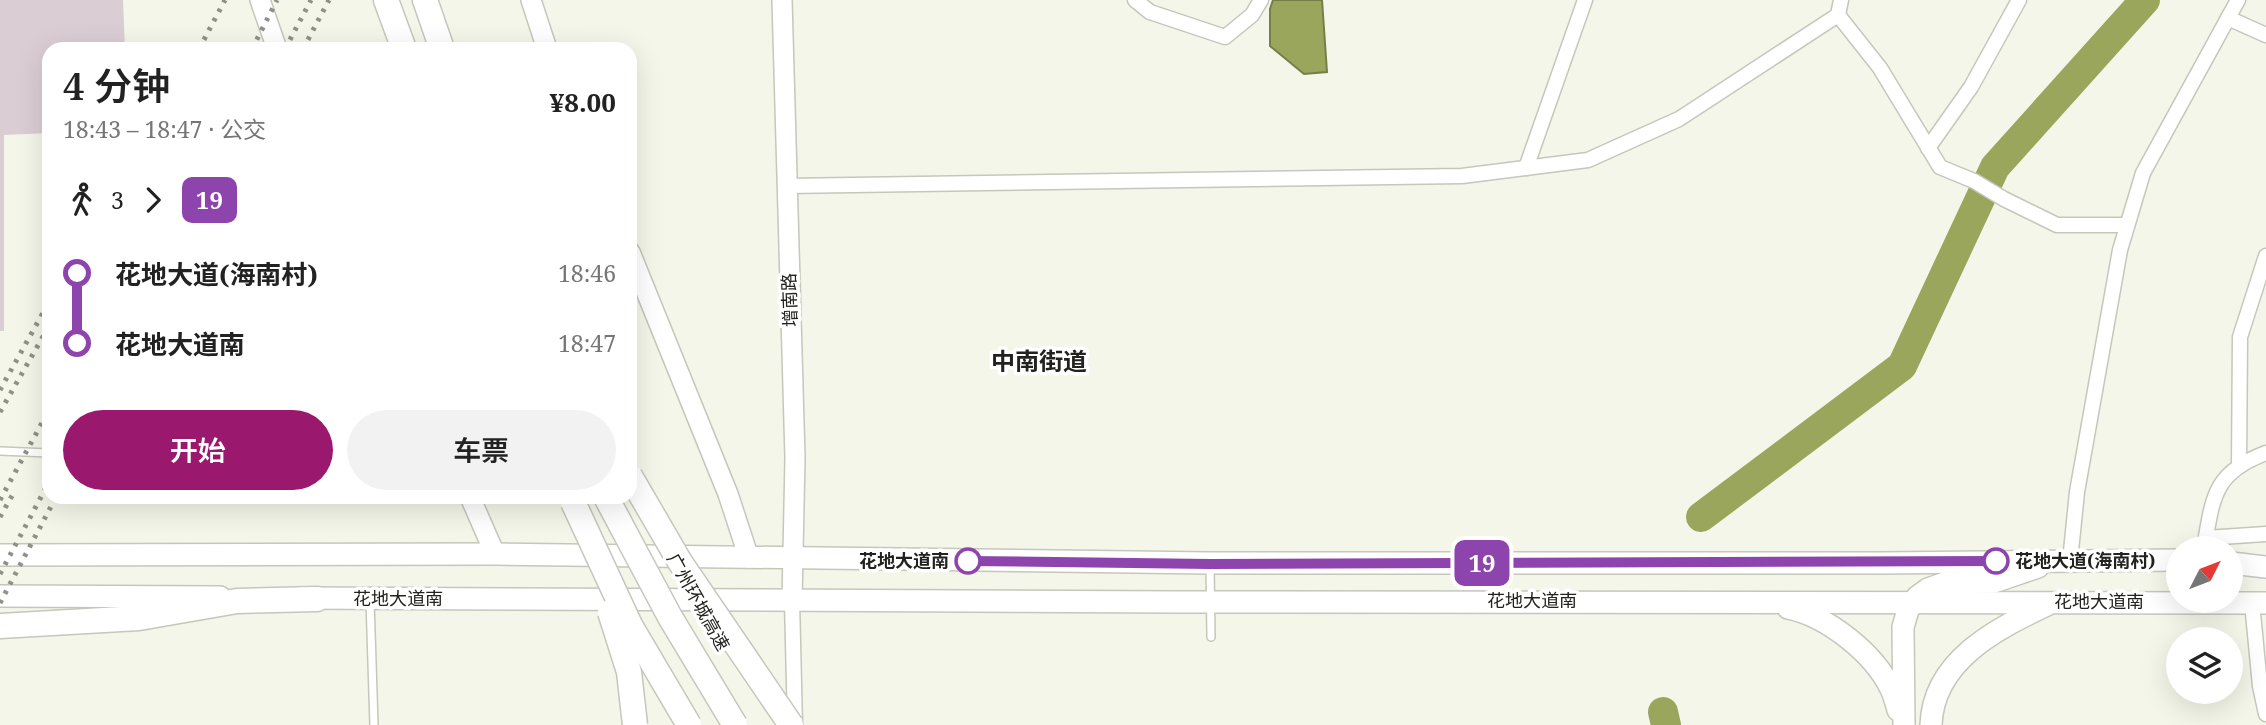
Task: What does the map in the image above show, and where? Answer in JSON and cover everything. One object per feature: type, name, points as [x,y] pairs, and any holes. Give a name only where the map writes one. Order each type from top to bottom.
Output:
[{"type":"highway","points":[[386,0],[401,42]]},
{"type":"highway","points":[[425,0],[440,42]]},
{"type":"highway","points":[[637,488],[687,573],[793,725]]},
{"type":"highway","name":"广州环城高速","points":[[637,489],[714,630],[771,725]]},
{"type":"highway","points":[[574,504],[627,662],[635,725]]},
{"type":"highway","points":[[574,504],[631,625],[689,725]]},
{"type":"highway","name":"广州环城高速","points":[[610,504],[670,617],[735,725]]},
{"type":"highway","points":[[0,626],[139,618],[237,601],[317,599]]},
{"type":"main road","points":[[0,555],[495,554],[1210,564],[2166,560]]},
{"type":"main road","points":[[1931,725],[1939,688],[1955,664],[1991,634],[2054,602],[2042,590],[2038,577],[2042,571],[2063,561]]},
{"type":"main road","points":[[1902,725],[1903,627],[1913,603],[1927,589],[1945,583],[1994,582],[2063,561]]},
{"type":"main road","points":[[2244,565],[2266,568]]},
{"type":"main road","name":"花地大道南","points":[[0,596],[792,601],[2054,602],[2261,605]]},
{"type":"main road","points":[[1759,602],[1799,611],[1843,633],[1882,673],[1892,690],[1902,725]]},
{"type":"street","points":[[260,0],[275,42]]},
{"type":"street","points":[[531,0],[545,42]]},
{"type":"street","name":"增南路","points":[[782,0],[795,458],[792,601]]},
{"type":"street","points":[[1135,0],[1150,12],[1225,37],[1252,15],[1261,0]]},
{"type":"street","points":[[1526,168],[1585,0]]},
{"type":"street","points":[[1928,148],[1971,87],[2019,0]]},
{"type":"street","points":[[2063,561],[2120,250],[2143,173],[2238,0]]},
{"type":"street","points":[[786,186],[1462,176],[1588,160],[1679,119],[1840,7],[1940,167],[1974,181],[2057,225],[2127,225]]},
{"type":"street","points":[[2228,18],[2266,34]]},
{"type":"street","points":[[2239,466],[2240,337],[2266,256]]},
{"type":"street","points":[[637,269],[728,494],[749,558]]},
{"type":"street","points":[[2206,536],[2215,492],[2225,477],[2239,466],[2266,453]]},
{"type":"street","points":[[473,504],[495,554]]},
{"type":"street","points":[[2244,537],[2266,534]]},
{"type":"street","points":[[792,601],[793,725]]},
{"type":"street","points":[[2261,605],[2260,686],[2266,715]]},
{"type":"lane","points":[[0,451],[42,453]]},
{"type":"lane","points":[[1210,564],[1211,637]]},
{"type":"lane","points":[[370,599],[374,725]]},
{"type":"shaded area","points":[[1273,0],[1322,0],[1327,72],[1304,74],[1270,46],[1270,9]]},
{"type":"building","points":[[0,0],[123,0],[125,42],[42,42],[42,133],[4,135],[4,331],[0,331]]},
{"type":"waterway","points":[[1701,517],[1902,366],[1995,167],[2145,0]]},
{"type":"waterway","points":[[1663,712],[1666,725]]},
{"type":"railway","points":[[203,42],[225,0]]},
{"type":"railway","points":[[256,42],[277,0]]},
{"type":"railway","points":[[289,42],[311,0]]},
{"type":"railway","points":[[307,42],[329,0]]},
{"type":"railway","points":[[0,390],[42,315]]},
{"type":"railway","points":[[0,412],[42,338]]},
{"type":"railway","points":[[0,500],[42,423]]},
{"type":"railway","points":[[0,517],[13,494]]},
{"type":"railway","points":[[0,574],[42,495]]},
{"type":"railway","points":[[0,603],[52,504]]},
{"type":"bus line","name":"19","points":[[968,561],[1210,564],[1996,561]]},
{"type":"place","name":"花地大道南","points":[[968,561]]},
{"type":"place","name":"花地大道(海南村)","points":[[1996,561]]},
{"type":"district","name":"中南街道","points":[[1039,362]]}]
